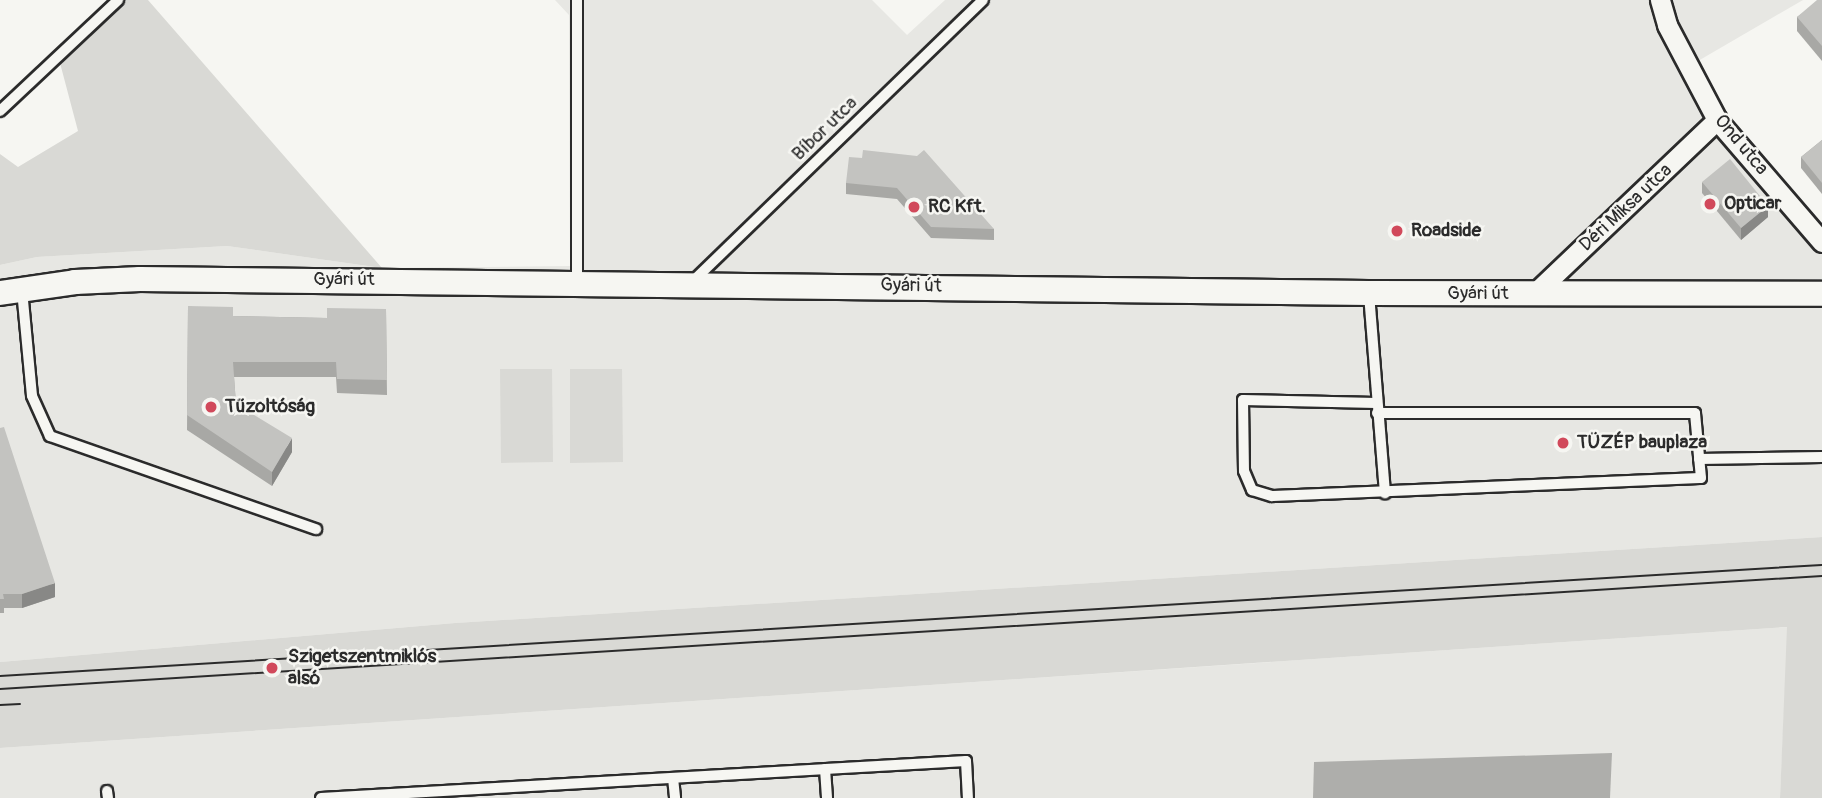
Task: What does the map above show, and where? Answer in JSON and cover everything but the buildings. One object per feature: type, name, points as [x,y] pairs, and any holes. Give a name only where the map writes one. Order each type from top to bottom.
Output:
[{"type":"street","name":"Ond utca","points":[[1660,0],[1667,25],[1717,120],[1822,242]]},
{"type":"street","name":"Déri Miksa utca","points":[[1534,294],[1717,120]]},
{"type":"street","name":"Gyári út","points":[[11,291],[75,282],[140,279],[691,283],[1369,293],[1822,294]]},
{"type":"lane","points":[[0,111],[118,0]]},
{"type":"lane","points":[[577,0],[577,283]]},
{"type":"lane","name":"Bíbor utca","points":[[691,283],[983,0]]},
{"type":"lane","points":[[11,291],[32,396],[50,436],[317,529]]},
{"type":"lane","points":[[1369,293],[1385,493]]},
{"type":"lane","points":[[1242,400],[1377,408],[1695,413],[1699,459],[1701,478],[1272,496],[1252,490],[1244,471],[1242,400]]},
{"type":"lane","points":[[1699,459],[1822,457]]},
{"type":"lane","points":[[320,798],[966,761],[968,798]]},
{"type":"lane","points":[[825,769],[827,798]]},
{"type":"lane","points":[[673,778],[675,798]]},
{"type":"shaded area","points":[[125,0],[148,0],[382,268],[227,246],[37,257],[0,265],[0,154],[18,167],[78,131],[60,63]]},
{"type":"shaded area","points":[[555,0],[872,0],[907,35],[945,0],[1803,0],[1698,61],[1722,108],[1822,227],[1822,537],[455,623],[0,662],[0,265],[37,257],[227,246],[382,268],[570,266],[569,15]]},
{"type":"shaded area","points":[[500,369],[552,369],[553,462],[501,463]]},
{"type":"shaded area","points":[[570,369],[622,369],[623,462],[570,463]]},
{"type":"shaded area","points":[[1822,537],[1822,798],[1780,798],[1787,627],[0,748],[0,662],[455,623]]},
{"type":"shaded area","points":[[1788,627],[1780,798],[0,798],[0,748]]},
{"type":"shaded area","points":[[1612,753],[1610,798],[1313,798],[1314,762]]},
{"type":"tram line","points":[[0,676],[1822,565]]},
{"type":"tram line","points":[[0,689],[1822,576]]},
{"type":"tram line","points":[[0,705],[20,704]]},
{"type":"place","name":"Opticar","points":[[1710,204]]},
{"type":"place","name":"RC Kft.","points":[[914,207]]},
{"type":"place","name":"Roadside","points":[[1397,231]]},
{"type":"place","name":"Tűzoltóság","points":[[211,407]]},
{"type":"place","name":"TÜZÉP bauplaza","points":[[1563,443]]},
{"type":"place","name":"Szigetszentmiklós alsó","points":[[272,668]]}]
